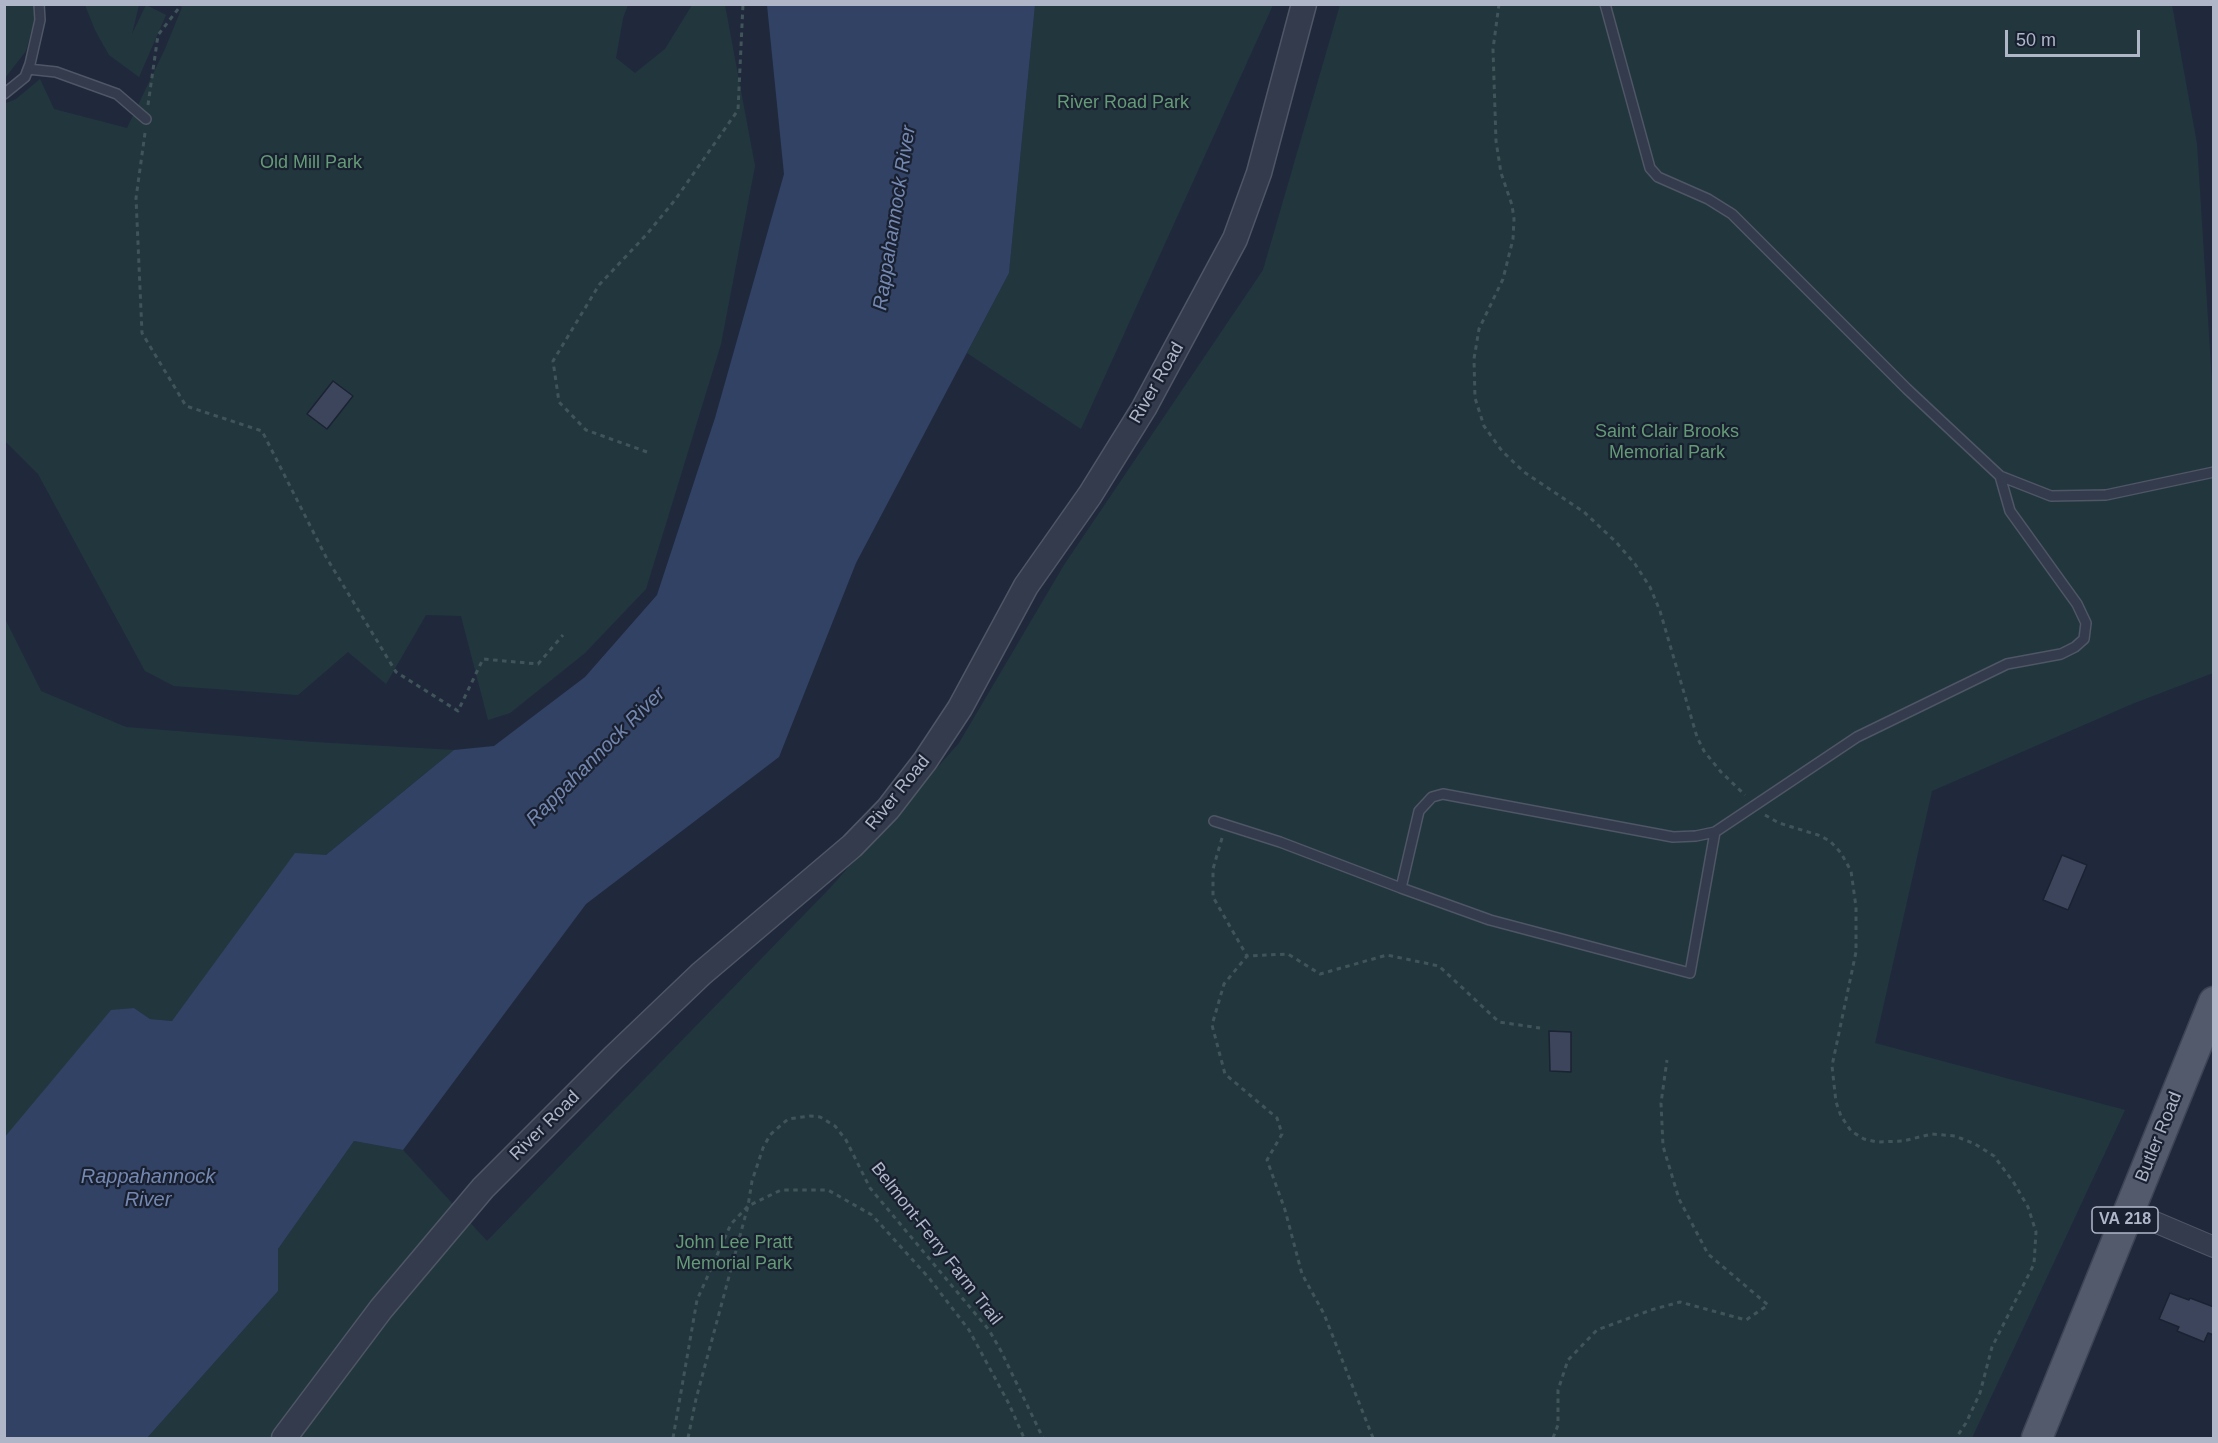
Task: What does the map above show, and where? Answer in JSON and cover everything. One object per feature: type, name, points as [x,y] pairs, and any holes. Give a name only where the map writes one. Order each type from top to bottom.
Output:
[{"type":"main road","name":"Butler Road","points":[[2037,1438],[2214,1002]]},
{"type":"street","name":"River Road","points":[[284,1438],[381,1309],[483,1188],[700,974],[852,846],[888,809],[926,761],[960,708],[1026,586],[1090,495],[1144,408],[1235,239],[1259,173],[1304,4]]},
{"type":"street","points":[[2129,1211],[2214,1247]]},
{"type":"lane","points":[[4,94],[25,77],[40,20],[39,4]]},
{"type":"lane","points":[[1605,4],[1650,168],[1658,177],[1708,199],[1732,214],[1907,389],[2000,476],[2051,496],[2106,495],[2214,472]]},
{"type":"lane","points":[[28,69],[56,72],[117,94],[146,119]]},
{"type":"lane","points":[[1401,888],[1419,811],[1432,797],[1443,794],[1673,837],[1715,832],[1857,736],[2007,664],[2061,654],[2075,647],[2084,639],[2086,623],[2077,603],[2010,511],[2000,476]]},
{"type":"lane","points":[[1214,821],[1280,842],[1490,920],[1690,973],[1715,832]]},
{"type":"path","points":[[182,4],[158,35],[136,198],[142,333],[186,406],[262,431],[326,557],[396,672],[458,711],[483,659],[538,664],[563,635]]},
{"type":"path","points":[[647,452],[586,430],[559,402],[553,361],[598,285],[647,234],[675,200],[738,110],[743,4]]},
{"type":"path","points":[[1499,4],[1493,49],[1496,141],[1501,173],[1512,205],[1514,219],[1509,260],[1503,279],[1479,329],[1474,359],[1475,398],[1484,426],[1502,451],[1524,472],[1584,512],[1616,542],[1635,564],[1650,587],[1660,611],[1697,737],[1704,751],[1721,772],[1765,815],[1779,823],[1830,841],[1841,853],[1851,871],[1856,907],[1856,952],[1832,1066],[1836,1102],[1841,1116],[1851,1131],[1864,1139],[1877,1142],[1903,1141],[1932,1134],[1954,1136],[1975,1144],[1994,1156],[2028,1207],[2036,1232],[2034,1264],[1992,1347],[1980,1393],[1956,1438]]},
{"type":"path","points":[[1226,825],[1214,869],[1213,897],[1247,956]]},
{"type":"path","points":[[1373,1438],[1324,1314],[1302,1274],[1285,1210],[1267,1160],[1282,1134],[1277,1118],[1225,1074],[1212,1025],[1224,984],[1247,956],[1288,954],[1320,974],[1387,955],[1439,966],[1499,1022],[1540,1028]]},
{"type":"path","points":[[1553,1438],[1558,1425],[1558,1390],[1568,1360],[1597,1330],[1680,1302],[1746,1320],[1768,1305],[1708,1254],[1679,1199],[1663,1146],[1661,1102],[1667,1060]]},
{"type":"path","name":"Belmont-Ferry Farm Trail","points":[[688,1438],[696,1399],[748,1206],[752,1181],[763,1148],[770,1135],[788,1119],[810,1116],[820,1117],[835,1125],[846,1140],[870,1188],[989,1330],[1043,1438]]},
{"type":"path","points":[[673,1438],[697,1300],[731,1224],[748,1206],[781,1190],[828,1190],[873,1215],[929,1278],[969,1330],[1009,1404],[1024,1438]]},
{"type":"green space","points":[[5,4],[35,5],[35,18],[26,51],[5,78]]},
{"type":"green space","points":[[85,5],[139,5],[132,34],[146,5],[166,15],[139,77],[109,55],[95,30]]},
{"type":"green space","name":"Old Mill Park","points":[[183,5],[628,5],[623,18],[616,58],[635,73],[665,49],[692,5],[725,5],[755,166],[721,344],[646,589],[585,653],[510,713],[488,720],[461,616],[426,615],[386,684],[348,652],[298,695],[174,686],[145,671],[38,474],[5,441],[4,104],[16,99],[40,79],[54,109],[127,128],[165,49]]},
{"type":"green space","name":"River Road Park","points":[[1035,5],[1273,5],[1081,429],[967,353],[1009,273]]},
{"type":"green space","points":[[1340,5],[2172,5],[2197,144],[2213,400],[2213,673],[2132,704],[1932,791],[1875,1043],[2125,1110],[1972,1438],[147,1438],[278,1291],[278,1249],[354,1141],[403,1150],[487,1241],[830,888],[959,743],[1064,565],[1263,270]]},
{"type":"green space","points":[[4,617],[41,691],[126,727],[314,742],[454,750],[326,855],[172,1021],[150,1019],[134,1008],[111,1011],[5,1138]]},
{"type":"water","name":"Rappahannock River","points":[[767,5],[1035,5],[1009,273],[856,563],[779,757],[586,904],[403,1150],[354,1141],[278,1249],[278,1291],[147,1438],[5,1438],[4,1138],[111,1010],[134,1008],[150,1019],[172,1021],[295,853],[326,855],[454,750],[494,746],[585,677],[657,595],[715,418],[784,174]]},
{"type":"building","points":[[333,381],[353,396],[327,429],[307,414]]},
{"type":"building","points":[[2062,855],[2087,865],[2068,910],[2043,900]]},
{"type":"building","points":[[1549,1031],[1571,1032],[1571,1072],[1550,1071]]},
{"type":"building","points":[[2170,1293],[2214,1307],[2214,1335],[2208,1333],[2204,1342],[2177,1331],[2179,1327],[2159,1319]]},
{"type":"park label","name":"Saint Clair Brooks Memorial Park","points":[[1667,442]]},
{"type":"park label","name":"John Lee Pratt Memorial Park","points":[[734,1253]]}]
